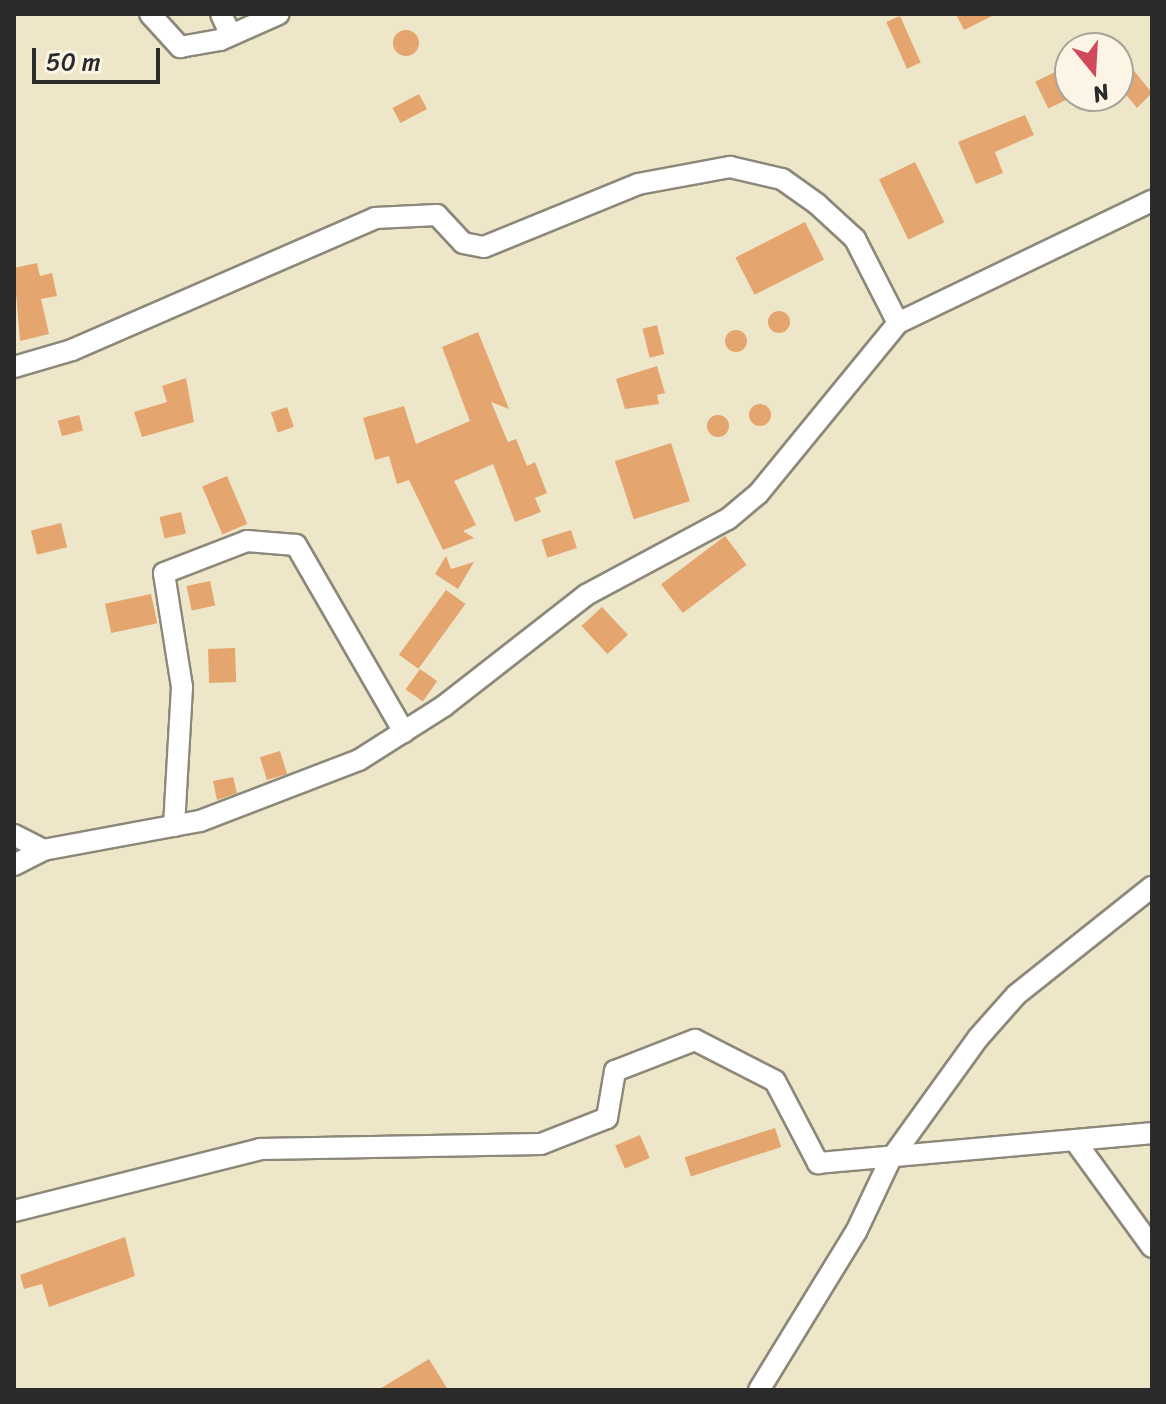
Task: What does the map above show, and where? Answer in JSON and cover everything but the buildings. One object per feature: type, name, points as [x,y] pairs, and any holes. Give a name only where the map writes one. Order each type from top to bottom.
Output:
[{"type":"street","points":[[150,14],[180,47],[231,35],[279,14]]},
{"type":"street","points":[[221,14],[231,35]]},
{"type":"street","points":[[14,367],[72,350],[375,218],[437,215],[463,243],[484,247],[638,184],[730,167],[782,179],[817,204],[855,239],[898,323]]},
{"type":"street","points":[[14,865],[43,850],[174,826],[276,797],[404,732],[586,595],[728,519],[758,494],[898,323],[1152,201]]},
{"type":"street","points":[[174,826],[182,687],[164,573],[247,541],[296,545],[404,732]]},
{"type":"street","points":[[14,835],[43,850]]},
{"type":"street","points":[[759,1390],[856,1232],[890,1160],[1016,995],[1152,887]]},
{"type":"street","points":[[14,1211],[260,1149],[541,1144],[607,1118],[615,1071],[695,1040],[775,1081],[818,1163],[890,1160],[1152,1133]]},
{"type":"street","points":[[1075,1141],[1152,1247]]}]
